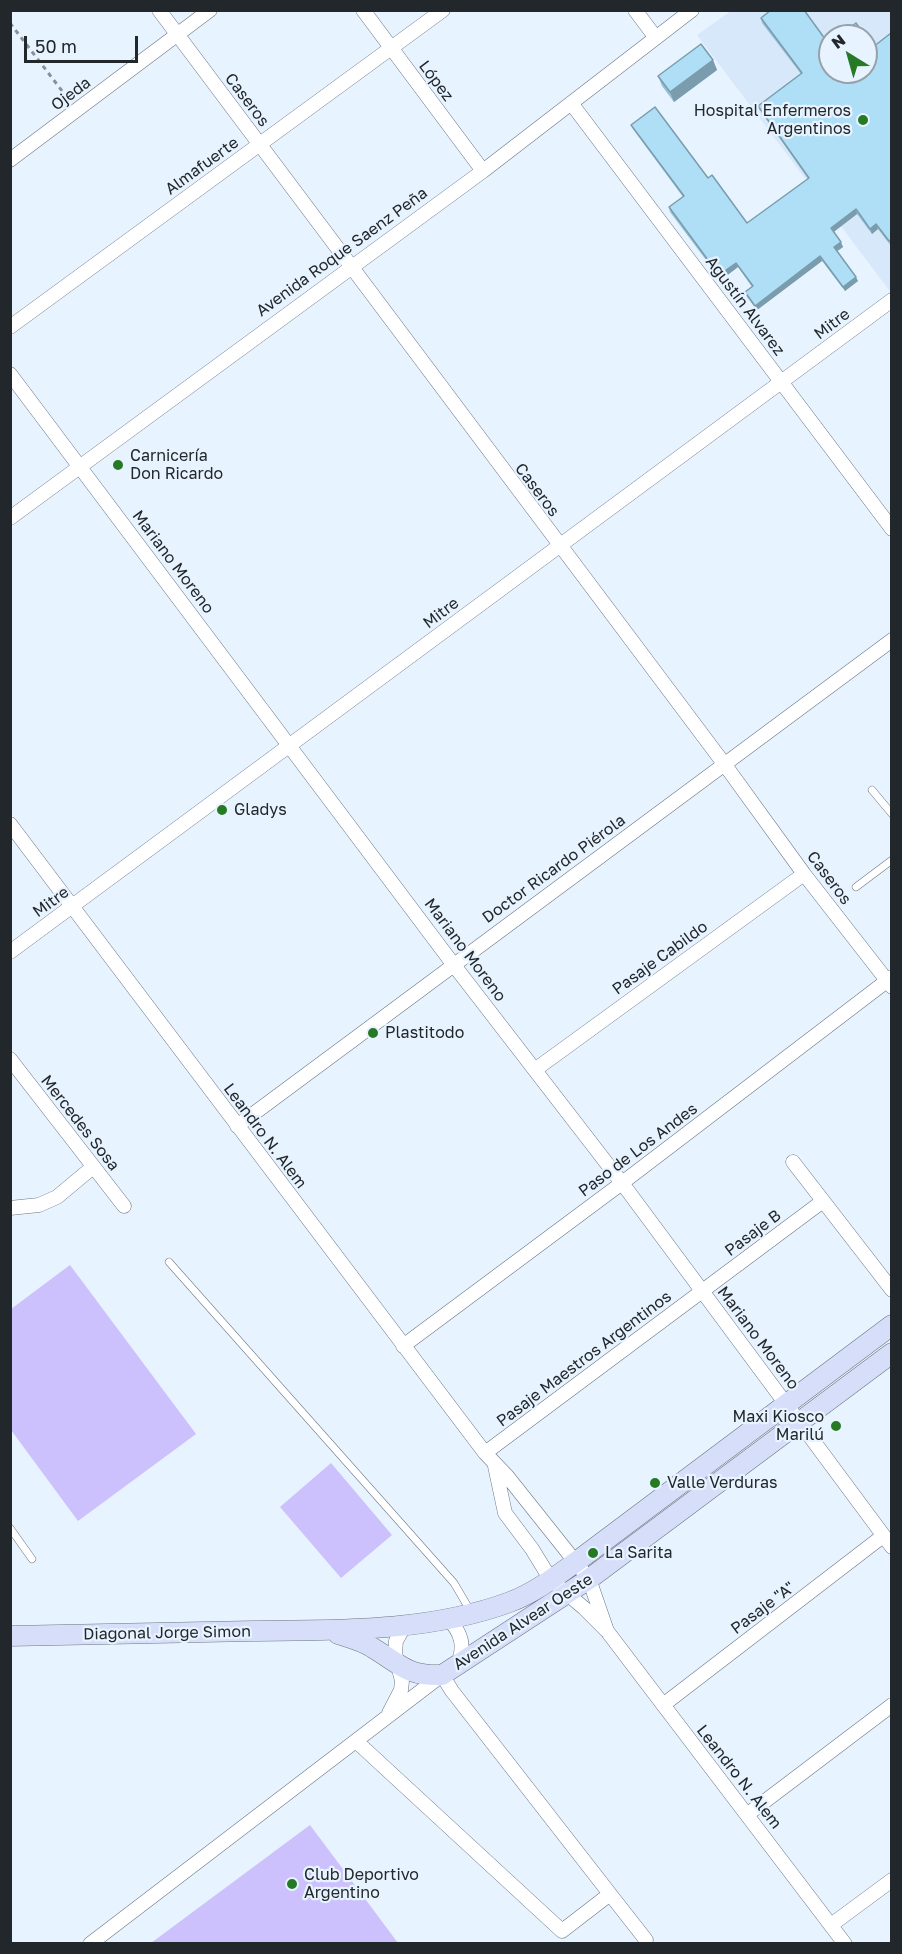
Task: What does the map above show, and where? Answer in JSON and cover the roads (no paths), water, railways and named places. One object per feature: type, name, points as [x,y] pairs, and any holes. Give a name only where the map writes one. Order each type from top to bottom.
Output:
[{"type":"main road","name":"Avenida Alvear Oeste","points":[[324,1630],[405,1625],[472,1614],[512,1601],[551,1580],[576,1562],[891,1325]]},
{"type":"main road","name":"Avenida Alvear Oeste","points":[[324,1630],[360,1641],[400,1667],[418,1673],[450,1670],[589,1579],[891,1353]]},
{"type":"main road","name":"Diagonal Jorge Simon","points":[[10,1636],[324,1630]]},
{"type":"street","name":"Caseros","points":[[159,10],[725,765],[804,874],[890,982]]},
{"type":"street","name":"Ojeda","points":[[10,160],[210,10]]},
{"type":"street","name":"López","points":[[363,10],[483,171]]},
{"type":"street","name":"Almafuerte","points":[[10,327],[443,10]]},
{"type":"street","points":[[635,10],[656,38]]},
{"type":"street","name":"Avenida Roque Saenz Peña","points":[[10,518],[483,171],[692,10]]},
{"type":"street","name":"Agustín Alvarez","points":[[571,103],[891,529]]},
{"type":"street","name":"Mitre","points":[[10,952],[891,300]]},
{"type":"street","name":"Mariano Moreno","points":[[10,374],[453,964],[622,1183],[887,1542]]},
{"type":"street","name":"Doctor Ricardo Piérola","points":[[237,1126],[891,640]]},
{"type":"street","name":"Leandro N. Alem","points":[[10,824],[485,1453],[507,1476],[589,1579],[607,1631]]},
{"type":"street","name":"Pasaje Cabildo","points":[[536,1069],[804,874]]},
{"type":"street","name":"Paso de Los Andes","points":[[403,1346],[890,982]]},
{"type":"street","name":"Mercedes Sosa","points":[[10,1059],[124,1206]]},
{"type":"street","points":[[793,1162],[891,1290]]},
{"type":"street","points":[[10,1208],[39,1204],[57,1197],[93,1167]]},
{"type":"street","name":"Pasaje B","points":[[702,1291],[823,1201]]},
{"type":"street","name":"Pasaje Maestros Argentinos","points":[[485,1453],[702,1291]]},
{"type":"street","name":"Leandro N. Alem","points":[[495,1466],[505,1513],[532,1549],[551,1580],[607,1631],[845,1944]]},
{"type":"street","name":"Pasaje \"A\"","points":[[663,1705],[887,1542]]},
{"type":"street","points":[[90,1944],[450,1670],[462,1652],[457,1629],[448,1618]]},
{"type":"street","points":[[383,1722],[395,1705],[401,1690],[400,1667],[395,1653],[396,1641],[405,1625]]},
{"type":"street","points":[[450,1670],[452,1691],[646,1941]]},
{"type":"street","points":[[748,1814],[891,1705]]},
{"type":"street","points":[[357,1742],[562,1931],[610,1894]]},
{"type":"street","points":[[831,1925],[891,1880]]},
{"type":"lane","points":[[872,790],[891,814]]},
{"type":"lane","points":[[856,887],[891,860]]},
{"type":"lane","points":[[169,1262],[454,1583],[472,1614]]},
{"type":"lane","points":[[10,1528],[32,1559]]},
{"type":"place","name":"Hospital Enfermeros Argentinos","points":[[863,120]]},
{"type":"place","name":"Carnicería Don Ricardo","points":[[118,465]]},
{"type":"place","name":"Gladys","points":[[222,810]]},
{"type":"place","name":"Plastitodo","points":[[373,1033]]},
{"type":"place","name":"Maxi Kiosco Marilú","points":[[836,1426]]},
{"type":"place","name":"Valle Verduras","points":[[655,1483]]},
{"type":"place","name":"La Sarita","points":[[593,1553]]},
{"type":"place","name":"Club Deportivo Argentino","points":[[292,1884]]}]
